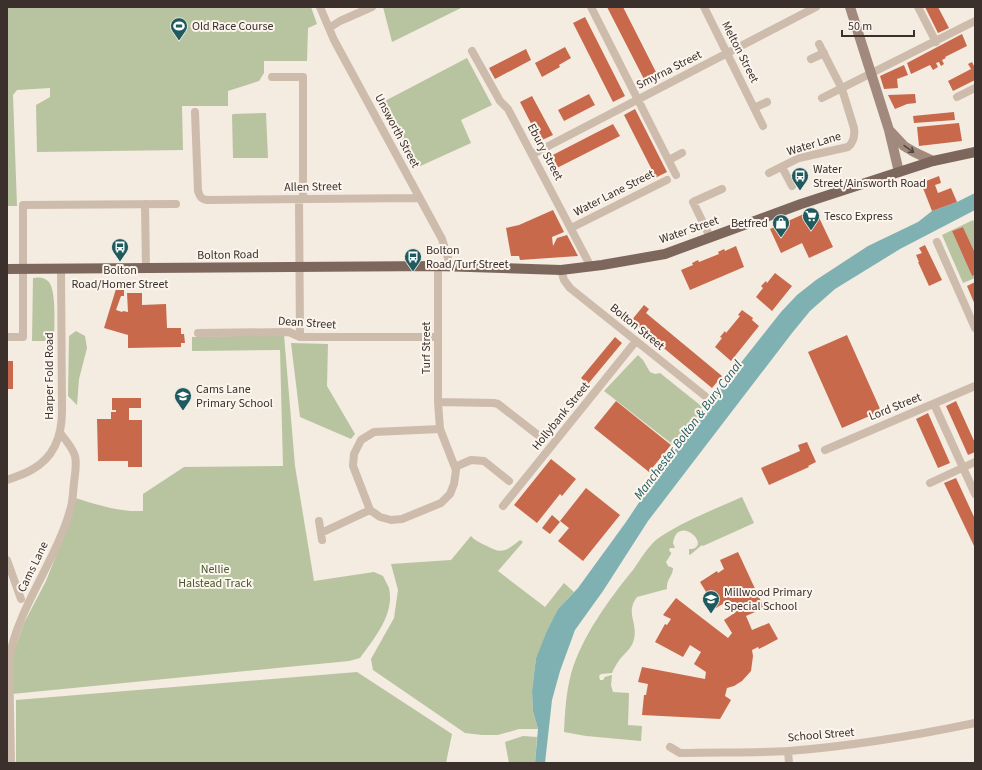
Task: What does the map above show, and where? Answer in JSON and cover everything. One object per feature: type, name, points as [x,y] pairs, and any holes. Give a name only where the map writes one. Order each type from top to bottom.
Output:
[{"type":"main road","points":[[850,7],[889,130],[899,172]]},
{"type":"main road","points":[[889,130],[904,146],[933,161]]},
{"type":"main road","name":"Water Street","points":[[449,267],[562,270],[591,267],[665,254],[801,204],[933,161],[975,152]]},
{"type":"main road","name":"Bolton Road","points":[[7,269],[449,267]]},
{"type":"street","name":"Unsworth Street","points":[[320,7],[328,28],[442,239],[448,258],[449,267]]},
{"type":"street","points":[[328,28],[372,7]]},
{"type":"street","points":[[591,7],[676,175]]},
{"type":"street","name":"Melton Street","points":[[704,7],[763,126]]},
{"type":"street","name":"Smyrna Street","points":[[533,154],[816,7]]},
{"type":"street","points":[[918,7],[936,42]]},
{"type":"street","points":[[822,98],[936,42],[975,21]]},
{"type":"street","name":"Water Lane","points":[[769,173],[799,158],[848,147],[851,145],[855,135],[842,89],[819,44]]},
{"type":"street","name":"Ebury Street","points":[[472,51],[500,102],[508,109],[533,154],[591,267]]},
{"type":"street","points":[[811,59],[824,53]]},
{"type":"street","points":[[272,77],[303,77],[300,337]]},
{"type":"street","points":[[957,97],[975,88]]},
{"type":"street","points":[[754,108],[767,102]]},
{"type":"street","name":"Allen Street","points":[[192,118],[198,191],[199,196],[202,199],[419,198]]},
{"type":"street","points":[[669,160],[682,153]]},
{"type":"street","name":"Water Lane","points":[[782,167],[792,186]]},
{"type":"street","name":"Water Lane Street","points":[[571,228],[667,180]]},
{"type":"street","points":[[710,237],[694,202],[722,189]]},
{"type":"street","points":[[145,204],[146,269]]},
{"type":"street","points":[[7,337],[24,337],[23,205],[176,204]]},
{"type":"street","points":[[937,242],[975,328]]},
{"type":"street","name":"Turf Street","points":[[438,266],[438,402],[440,429]]},
{"type":"street","name":"Harper Fold Road","points":[[7,480],[32,470],[43,463],[51,454],[60,433],[62,411],[61,269]]},
{"type":"street","name":"Bolton Street","points":[[562,270],[564,280],[570,288],[705,396]]},
{"type":"street","name":"Dean Street","points":[[198,333],[289,332],[300,337],[438,337]]},
{"type":"street","name":"Hollybank Street","points":[[503,506],[636,341]]},
{"type":"street","name":"Lord Street","points":[[825,450],[975,386]]},
{"type":"street","points":[[438,402],[494,402],[543,439]]},
{"type":"street","points":[[934,404],[975,494]]},
{"type":"street","points":[[440,429],[455,467],[454,484],[450,494],[441,503],[402,519],[391,520],[380,517],[370,510],[353,466],[354,454],[361,440],[374,432],[440,429]]},
{"type":"street","name":"Cams Lane","points":[[11,763],[9,659],[11,647],[26,608],[59,540],[71,506],[76,458],[72,448],[60,433]]},
{"type":"street","points":[[455,467],[471,460],[484,461],[509,481]]},
{"type":"street","points":[[930,483],[975,462]]},
{"type":"street","points":[[319,522],[321,537],[370,510]]},
{"type":"street","points":[[7,560],[19,581],[22,599]]},
{"type":"street","name":"School Street","points":[[670,747],[680,753],[788,751],[881,741],[975,723]]},
{"type":"street","points":[[788,751],[789,763]]},
{"type":"green space","points":[[7,7],[311,7],[317,24],[308,28],[307,61],[264,61],[264,73],[259,81],[228,91],[228,106],[182,106],[183,150],[37,152],[36,105],[50,97],[50,88],[17,90],[13,95],[17,206],[7,206]]},
{"type":"green space","points":[[383,7],[463,7],[392,42]]},
{"type":"green space","points":[[467,58],[492,105],[461,120],[471,143],[416,168],[383,102]]},
{"type":"green space","points":[[266,113],[268,158],[233,158],[232,115]]},
{"type":"green space","points":[[973,220],[975,224],[975,253],[963,227],[952,231],[972,276],[975,275],[975,278],[963,283],[942,235]]},
{"type":"green space","points":[[39,277],[45,279],[51,285],[54,300],[54,341],[32,341],[33,278]]},
{"type":"green space","points":[[76,331],[85,336],[87,348],[79,379],[77,405],[68,396],[69,336]]},
{"type":"green space","name":"Nellie Halstead Track","points":[[284,335],[295,466],[314,581],[374,572],[383,576],[389,588],[390,598],[386,617],[377,634],[360,658],[349,661],[12,694],[11,659],[24,623],[46,581],[75,498],[117,509],[143,511],[143,494],[184,467],[283,466],[280,350],[192,351],[192,337]]},
{"type":"green space","points":[[291,343],[328,344],[327,386],[355,434],[351,439],[300,417]]},
{"type":"green space","points":[[638,355],[643,360],[650,372],[655,374],[660,373],[705,409],[676,447],[604,391]]},
{"type":"green space","points":[[742,497],[754,523],[703,546],[702,545],[690,555],[689,549],[695,548],[698,544],[697,540],[690,532],[680,531],[676,535],[673,543],[675,548],[670,548],[669,551],[671,554],[666,562],[668,566],[673,568],[667,589],[637,597],[632,608],[635,633],[632,645],[619,661],[612,673],[601,674],[599,676],[600,680],[603,680],[605,677],[612,675],[611,685],[613,692],[629,693],[628,725],[642,726],[641,741],[586,736],[564,732],[569,681],[576,660],[589,633],[605,606],[645,552],[656,540],[680,525]]},
{"type":"green space","points":[[471,536],[478,542],[492,549],[501,551],[508,549],[520,540],[523,542],[498,571],[545,607],[564,583],[574,592],[558,609],[536,658],[532,691],[533,711],[538,729],[519,729],[498,735],[465,733],[373,670],[371,659],[394,618],[398,590],[391,564],[451,560]]},
{"type":"green space","points":[[357,672],[452,734],[446,763],[16,763],[16,700]]},
{"type":"green space","points":[[523,736],[537,737],[535,763],[509,763],[505,742]]},
{"type":"water","points":[[975,193],[975,210],[900,249],[835,289],[810,311],[792,333],[648,521],[603,591],[575,630],[560,671],[552,700],[545,763],[535,763],[538,729],[533,711],[532,691],[536,658],[547,631],[558,609],[578,588],[709,403],[781,312],[797,295],[816,280],[868,246],[918,222],[932,211],[957,202]]},
{"type":"building","points":[[607,7],[623,7],[659,78],[647,85]]},
{"type":"building","points":[[925,7],[938,7],[949,28],[938,33]]},
{"type":"building","points":[[585,17],[625,96],[613,102],[573,23]]},
{"type":"building","points":[[962,34],[967,46],[945,57],[946,58],[942,60],[944,64],[941,66],[939,62],[936,63],[938,67],[933,70],[930,65],[911,74],[907,63]]},
{"type":"building","points":[[565,47],[571,58],[559,65],[560,67],[542,77],[535,63]]},
{"type":"building","points":[[526,49],[531,60],[495,79],[489,68]]},
{"type":"building","points":[[972,62],[974,66],[975,65],[975,80],[953,91],[948,81],[971,69],[968,64]]},
{"type":"building","points":[[904,65],[908,75],[897,79],[898,88],[884,89],[880,76]]},
{"type":"building","points":[[589,94],[595,105],[564,121],[558,110]]},
{"type":"building","points":[[915,94],[916,103],[907,104],[895,109],[888,95]]},
{"type":"building","points":[[532,96],[553,135],[540,141],[520,102]]},
{"type":"building","points":[[635,109],[667,172],[653,179],[651,175],[654,174],[624,115]]},
{"type":"building","points":[[954,112],[955,120],[914,123],[913,116]]},
{"type":"building","points":[[959,123],[962,141],[919,146],[917,127]]},
{"type":"building","points":[[613,124],[620,136],[551,171],[545,159]]},
{"type":"building","points":[[939,176],[941,183],[935,185],[938,193],[951,188],[957,202],[932,211],[921,183]]},
{"type":"building","name":"Tesco Express","points":[[815,209],[833,247],[809,258],[802,243],[781,253],[770,229]]},
{"type":"building","points":[[553,210],[564,232],[552,237],[553,246],[557,238],[567,235],[578,256],[520,260],[519,256],[511,256],[506,228],[519,225]]},
{"type":"building","points":[[963,227],[975,253],[975,275],[972,276],[952,231]]},
{"type":"building","points":[[925,245],[942,280],[929,286],[916,255],[922,253],[919,248]]},
{"type":"building","points":[[736,246],[744,267],[690,290],[681,270],[693,265],[692,263],[698,260],[699,262],[719,254],[718,252],[724,249],[725,251]]},
{"type":"building","points":[[775,273],[792,286],[772,311],[756,297],[763,288],[761,286],[766,281],[767,283]]},
{"type":"building","points":[[975,282],[975,305],[967,286]]},
{"type":"building","points":[[116,289],[124,289],[124,296],[121,296],[116,310],[122,312],[128,312],[127,293],[142,293],[142,305],[166,304],[167,328],[181,328],[181,334],[184,334],[185,343],[181,343],[181,347],[128,348],[128,335],[104,328]]},
{"type":"building","points":[[644,305],[649,309],[646,313],[722,376],[712,388],[631,321]]},
{"type":"building","points":[[742,310],[753,318],[752,320],[759,326],[731,361],[715,347],[722,338],[720,337],[725,331],[726,333],[740,316],[738,315]]},
{"type":"building","points":[[847,335],[881,411],[842,428],[808,352]]},
{"type":"building","points":[[615,337],[622,343],[588,384],[581,378]]},
{"type":"building","points":[[7,361],[13,361],[13,389],[7,389]]},
{"type":"building","points":[[112,398],[141,398],[141,408],[129,408],[129,420],[142,420],[142,467],[128,467],[128,461],[98,461],[97,419],[111,419],[111,412],[116,412],[116,410],[112,410]]},
{"type":"building","points":[[616,401],[671,445],[649,472],[594,428]]},
{"type":"building","points":[[956,401],[975,443],[975,452],[968,455],[946,406]]},
{"type":"building","points":[[928,413],[950,463],[938,468],[916,419]]},
{"type":"building","points":[[807,442],[816,462],[808,466],[809,467],[769,485],[761,468],[800,451],[798,445]]},
{"type":"building","points":[[551,459],[576,479],[562,496],[560,494],[537,523],[514,505]]},
{"type":"building","points":[[956,478],[975,519],[975,548],[944,483]]},
{"type":"building","points":[[586,488],[620,515],[583,561],[558,541],[569,528],[560,521]]},
{"type":"building","points":[[552,515],[560,522],[550,534],[542,528]]},
{"type":"building","points":[[738,552],[764,608],[746,616],[752,630],[769,623],[778,639],[759,649],[758,647],[752,650],[753,656],[751,671],[742,681],[727,688],[725,696],[731,700],[720,719],[642,715],[644,695],[646,695],[648,684],[638,682],[642,667],[705,679],[706,672],[694,664],[701,652],[690,645],[683,657],[655,642],[665,624],[667,625],[671,619],[663,615],[676,598],[728,638],[732,633],[724,620],[736,612],[729,600],[716,608],[700,582],[717,571],[718,573],[724,569],[720,560]]},
{"type":"place","name":"Old Race Course","points":[[179,41]]},
{"type":"place","name":"Water Street/Ainsworth Road","points":[[800,191]]},
{"type":"place","name":"Tesco Express","points":[[811,231]]},
{"type":"place","name":"Betfred","points":[[781,238]]},
{"type":"place","name":"Bolton Road/Homer Street","points":[[120,262]]},
{"type":"place","name":"Bolton Road/Turf Street","points":[[413,272]]},
{"type":"place","name":"Cams Lane Primary School","points":[[183,411]]},
{"type":"place","name":"Millwood Primary Special School","points":[[711,614]]},
{"type":"water label","name":"Manchester Bolton & Bury Canal","points":[[688,430]]}]
